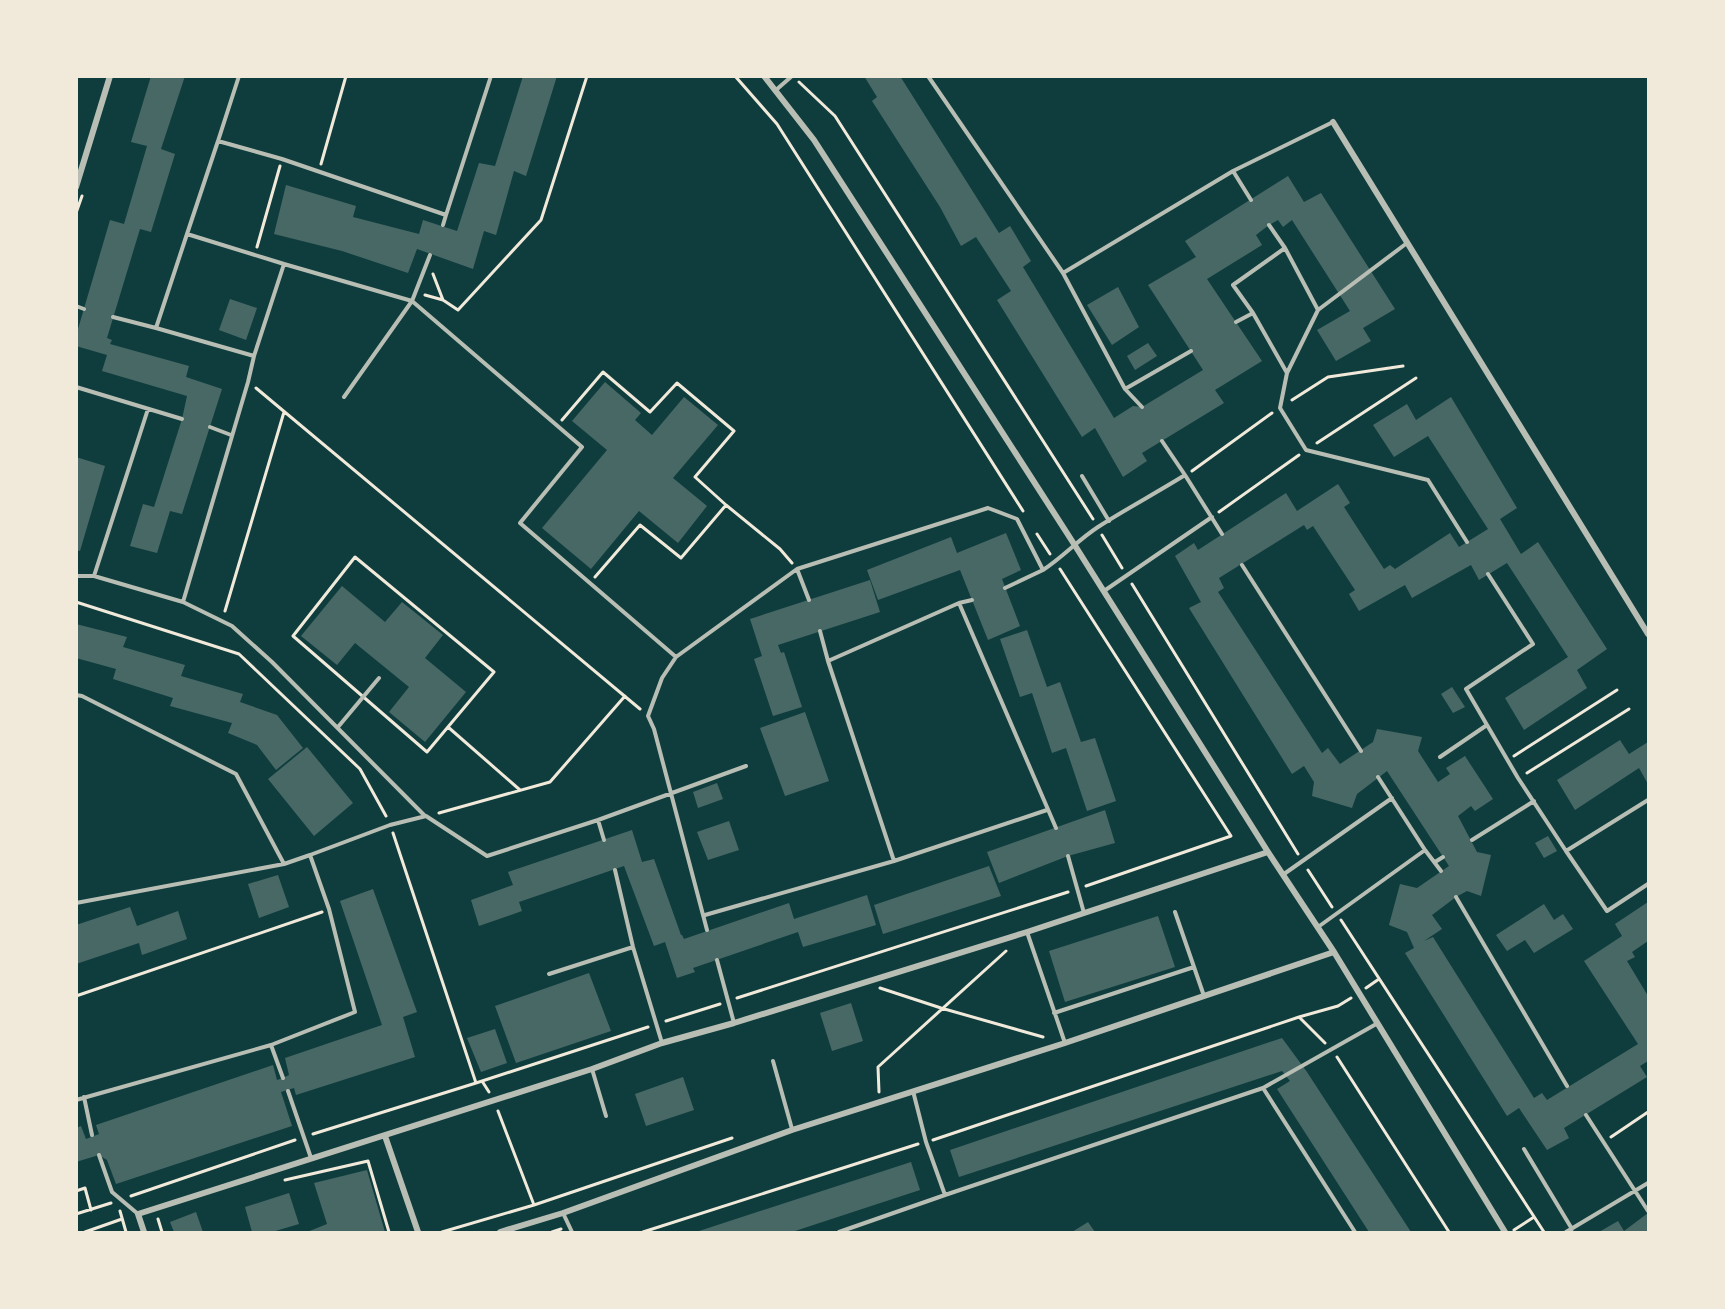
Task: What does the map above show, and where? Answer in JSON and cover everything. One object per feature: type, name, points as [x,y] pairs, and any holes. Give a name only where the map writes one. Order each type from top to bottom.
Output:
[{"type":"street","points":[[76,187],[110,76]]},
{"type":"street","points":[[764,76],[814,140],[1074,544],[1360,993],[1505,1233]]},
{"type":"street","points":[[1333,122],[1648,634]]},
{"type":"street","points":[[144,1233],[138,1214],[495,1101],[662,1043],[735,1023],[1027,932],[1269,852]]},
{"type":"street","points":[[500,1233],[563,1214],[792,1130],[1065,1044],[1334,952]]},
{"type":"street","points":[[385,1136],[418,1233]]},
{"type":"lane","points":[[156,328],[239,76]]},
{"type":"lane","points":[[443,225],[490,76]]},
{"type":"lane","points":[[776,90],[793,76]]},
{"type":"lane","points":[[928,76],[1063,273],[1125,389],[1142,407]]},
{"type":"lane","points":[[1063,273],[1233,171],[1333,122]]},
{"type":"lane","points":[[218,141],[319,171],[446,215]]},
{"type":"lane","points":[[1233,171],[1251,200]]},
{"type":"lane","points":[[1269,225],[1285,248],[1318,310]]},
{"type":"lane","points":[[187,234],[412,301],[582,447],[520,523],[676,657]]},
{"type":"lane","points":[[1407,243],[1318,310],[1287,372],[1280,408],[1306,450],[1428,480],[1467,542]]},
{"type":"lane","points":[[1285,248],[1233,285],[1253,313],[1287,372]]},
{"type":"lane","points":[[344,397],[412,301],[430,255]]},
{"type":"lane","points":[[183,602],[254,356],[284,264]]},
{"type":"lane","points":[[76,306],[84,309]]},
{"type":"lane","points":[[1236,322],[1253,313]]},
{"type":"lane","points":[[113,317],[254,356]]},
{"type":"lane","points":[[1125,389],[1191,351]]},
{"type":"lane","points":[[76,387],[182,419]]},
{"type":"lane","points":[[94,576],[148,409]]},
{"type":"lane","points":[[210,427],[231,435]]},
{"type":"lane","points":[[1162,441],[1222,534]]},
{"type":"lane","points":[[1005,588],[1043,570],[1098,527],[1185,475]]},
{"type":"lane","points":[[1082,476],[1109,521]]},
{"type":"lane","points":[[707,930],[705,915],[654,729],[648,716],[662,678],[676,657],[797,569],[988,508],[1017,519],[1043,570]]},
{"type":"lane","points":[[1103,592],[1212,517]]},
{"type":"lane","points":[[1242,565],[1361,751]]},
{"type":"lane","points":[[797,569],[808,600]]},
{"type":"lane","points":[[1488,574],[1533,644],[1466,689],[1518,778],[1607,911],[1648,884]]},
{"type":"lane","points":[[76,576],[94,576],[183,602],[232,626],[272,662],[426,816],[487,856],[598,820],[746,766]]},
{"type":"lane","points":[[828,661],[959,603],[972,600]]},
{"type":"lane","points":[[959,603],[1056,828]]},
{"type":"lane","points":[[820,631],[894,861]]},
{"type":"lane","points":[[338,727],[379,678]]},
{"type":"lane","points":[[76,694],[236,774],[284,864]]},
{"type":"lane","points":[[1440,757],[1487,725]]},
{"type":"lane","points":[[1378,777],[1441,871]]},
{"type":"lane","points":[[1284,874],[1392,798]]},
{"type":"lane","points":[[1566,851],[1648,800]]},
{"type":"lane","points":[[1472,840],[1534,801]]},
{"type":"lane","points":[[705,915],[894,861],[1047,810]]},
{"type":"lane","points":[[76,903],[284,864],[390,825],[426,816]]},
{"type":"lane","points":[[598,820],[604,840]]},
{"type":"lane","points":[[1318,927],[1425,850]]},
{"type":"lane","points":[[76,1100],[271,1045],[356,1012],[329,909],[310,855]]},
{"type":"lane","points":[[1068,856],[1084,913]]},
{"type":"lane","points":[[1435,862],[1443,857]]},
{"type":"lane","points":[[615,870],[633,947],[662,1043]]},
{"type":"lane","points":[[1456,897],[1568,1086]]},
{"type":"lane","points":[[1175,912],[1203,996]]},
{"type":"lane","points":[[1027,932],[1065,1044]]},
{"type":"lane","points":[[549,974],[633,947]]},
{"type":"lane","points":[[717,960],[735,1023]]},
{"type":"lane","points":[[1054,1013],[1194,967]]},
{"type":"lane","points":[[839,1233],[1263,1088],[1378,1023]]},
{"type":"lane","points":[[271,1045],[283,1078]]},
{"type":"lane","points":[[773,1061],[792,1130]]},
{"type":"lane","points":[[592,1069],[606,1116]]},
{"type":"lane","points":[[1263,1088],[1355,1233]]},
{"type":"lane","points":[[288,1091],[312,1159]]},
{"type":"lane","points":[[913,1091],[926,1142],[945,1195]]},
{"type":"lane","points":[[84,1097],[92,1135]]},
{"type":"lane","points":[[1586,1115],[1648,1211]]},
{"type":"lane","points":[[1524,1149],[1572,1228]]},
{"type":"lane","points":[[99,1155],[112,1192],[118,1201],[138,1214]]},
{"type":"lane","points":[[1566,1233],[1648,1183]]},
{"type":"lane","points":[[563,1214],[572,1233]]},
{"type":"path","points":[[319,171],[346,76]]},
{"type":"path","points":[[427,261],[443,300],[458,310],[541,220],[587,76]]},
{"type":"path","points":[[735,76],[777,124],[1024,513]]},
{"type":"path","points":[[793,76],[835,116],[1098,527],[1302,861],[1544,1233]]},
{"type":"path","points":[[254,254],[282,159]]},
{"type":"path","points":[[557,426],[603,372],[650,412],[677,383],[734,431],[695,477],[780,549],[797,569]]},
{"type":"path","points":[[248,382],[648,716]]},
{"type":"path","points":[[222,621],[284,412]]},
{"type":"path","points":[[590,583],[640,525],[681,558],[726,505]]},
{"type":"path","points":[[76,1214],[305,1136],[1077,889],[1231,836],[1037,533]]},
{"type":"path","points":[[355,557],[494,672],[448,728],[428,752],[292,636],[355,557]]},
{"type":"path","points":[[76,602],[238,654],[360,769],[390,825],[476,1083]]},
{"type":"path","points":[[1507,760],[1617,690]]},
{"type":"path","points":[[426,816],[550,782],[625,696]]},
{"type":"path","points":[[1518,778],[1629,709]]},
{"type":"path","points":[[448,728],[520,790]]},
{"type":"path","points":[[76,996],[329,909]]},
{"type":"path","points":[[880,1102],[878,1067],[1010,947]]},
{"type":"path","points":[[643,1233],[1338,1006],[1379,979]]},
{"type":"path","points":[[861,982],[1065,1044]]},
{"type":"path","points":[[1299,1017],[1332,1050],[1449,1233]]},
{"type":"path","points":[[495,1101],[534,1205]]},
{"type":"path","points":[[1604,1141],[1648,1112]]},
{"type":"path","points":[[282,1181],[368,1161],[389,1233]]},
{"type":"path","points":[[76,1191],[85,1188],[91,1209]]},
{"type":"path","points":[[118,1201],[126,1233]]},
{"type":"path","points":[[1510,1233],[1534,1216]]},
{"type":"path","points":[[85,1233],[122,1219]]},
{"type":"path","points":[[158,1219],[162,1233]]},
{"type":"path","points":[[552,1233],[563,1229],[564,1233]]},
{"type":"building","points":[[151,76],[185,76],[161,149],[175,154],[151,232],[140,229],[107,338],[112,340],[110,344],[189,366],[186,377],[222,389],[182,514],[170,511],[157,553],[130,546],[143,504],[154,507],[187,396],[102,371],[107,355],[76,346],[76,329],[78,329],[110,220],[124,224],[147,146],[131,142]]},
{"type":"building","points":[[523,76],[557,76],[526,176],[514,171],[496,235],[484,231],[473,269],[417,249],[408,273],[342,251],[274,234],[286,185],[356,206],[353,217],[419,234],[423,220],[457,231],[479,163],[495,166]]},
{"type":"building","points":[[864,76],[900,76],[999,233],[1010,226],[1031,261],[1023,267],[1114,418],[1133,406],[1142,407],[1203,370],[1148,285],[1196,257],[1185,241],[1288,176],[1304,202],[1321,193],[1395,309],[1363,328],[1371,341],[1336,361],[1317,330],[1350,311],[1292,220],[1283,227],[1278,220],[1269,225],[1256,235],[1262,245],[1207,279],[1262,361],[1215,390],[1224,403],[1142,453],[1147,461],[1123,477],[1095,428],[1082,437],[997,300],[1011,291],[976,237],[961,246],[940,207],[872,101],[877,97]]},
{"type":"building","points":[[1118,287],[1139,327],[1112,345],[1087,305]]},
{"type":"building","points":[[230,299],[257,308],[246,340],[219,330]]},
{"type":"building","points":[[1148,343],[1157,356],[1135,370],[1127,356]]},
{"type":"building","points":[[605,382],[641,413],[635,420],[652,435],[684,397],[718,425],[673,478],[707,506],[678,543],[639,511],[591,569],[542,528],[607,450],[572,421]]},
{"type":"building","points":[[1451,397],[1517,508],[1500,519],[1521,554],[1538,542],[1607,649],[1577,670],[1587,688],[1524,730],[1505,698],[1568,657],[1507,563],[1479,580],[1471,565],[1412,598],[1405,585],[1359,611],[1349,594],[1355,590],[1313,526],[1307,530],[1304,525],[1219,578],[1224,588],[1218,592],[1322,753],[1328,748],[1340,764],[1373,742],[1377,729],[1422,737],[1418,751],[1438,782],[1450,774],[1446,768],[1465,756],[1493,799],[1475,811],[1471,806],[1458,816],[1477,852],[1491,855],[1481,896],[1467,891],[1432,915],[1442,929],[1424,941],[1433,937],[1534,1098],[1542,1093],[1547,1100],[1638,1044],[1584,961],[1622,936],[1615,924],[1648,902],[1648,941],[1632,952],[1635,957],[1627,961],[1648,996],[1648,1061],[1640,1066],[1647,1077],[1564,1128],[1569,1138],[1547,1150],[1519,1108],[1507,1116],[1405,953],[1414,948],[1407,932],[1389,925],[1400,884],[1417,888],[1449,866],[1387,771],[1357,794],[1352,808],[1312,796],[1314,782],[1304,766],[1292,774],[1189,608],[1201,602],[1175,556],[1194,543],[1198,550],[1286,493],[1297,511],[1338,484],[1350,503],[1344,507],[1384,569],[1390,565],[1395,569],[1450,533],[1459,547],[1488,529],[1428,436],[1394,457],[1373,425],[1407,404],[1416,420]]},
{"type":"building","points":[[76,457],[105,466],[80,551],[76,550]]},
{"type":"building","points":[[1006,533],[1021,570],[1002,579],[1020,626],[988,640],[960,570],[878,600],[867,570],[951,537],[957,553]]},
{"type":"building","points":[[870,580],[880,612],[778,645],[781,653],[784,652],[802,707],[773,716],[754,659],[762,656],[750,619]]},
{"type":"building","points":[[342,586],[385,622],[402,602],[443,635],[425,658],[466,692],[425,742],[389,712],[409,687],[355,643],[337,665],[301,636]]},
{"type":"building","points":[[76,624],[127,637],[123,647],[185,665],[181,676],[243,694],[240,702],[277,715],[303,748],[276,770],[257,745],[228,733],[232,723],[170,706],[173,698],[113,679],[116,669],[76,658]]},
{"type":"building","points":[[1027,630],[1047,687],[1060,682],[1081,742],[1095,738],[1116,801],[1087,811],[1066,748],[1052,753],[1032,693],[1020,697],[1000,639]]},
{"type":"building","points":[[1452,687],[1465,707],[1453,713],[1441,694]]},
{"type":"building","points":[[805,712],[829,781],[785,796],[760,728]]},
{"type":"building","points":[[1620,740],[1629,754],[1648,742],[1648,784],[1639,768],[1575,810],[1557,780]]},
{"type":"building","points":[[307,747],[353,803],[314,836],[268,779]]},
{"type":"building","points":[[717,783],[723,799],[698,808],[693,792]]},
{"type":"building","points":[[1105,810],[1115,843],[1068,856],[999,883],[987,852]]},
{"type":"building","points":[[729,821],[739,850],[708,860],[697,832]]},
{"type":"building","points":[[632,830],[642,862],[654,859],[684,939],[789,903],[794,919],[867,895],[876,925],[803,947],[798,932],[693,968],[695,972],[677,978],[665,942],[654,946],[624,866],[519,902],[522,911],[479,926],[471,900],[513,885],[508,872]]},
{"type":"building","points":[[1548,836],[1557,851],[1544,858],[1535,843]]},
{"type":"building","points":[[989,866],[1001,896],[883,934],[874,905]]},
{"type":"building","points":[[278,875],[289,907],[259,918],[248,884]]},
{"type":"building","points":[[373,889],[417,1012],[403,1017],[415,1057],[296,1095],[294,1088],[281,1092],[292,1126],[116,1184],[107,1160],[99,1155],[76,1162],[76,1128],[81,1126],[86,1139],[99,1134],[96,1125],[273,1065],[277,1080],[283,1078],[289,1075],[285,1058],[382,1025],[340,901]]},
{"type":"building","points":[[1544,904],[1554,920],[1563,914],[1573,929],[1534,953],[1525,940],[1507,951],[1496,935]]},
{"type":"building","points":[[130,907],[137,926],[178,911],[187,939],[142,955],[139,943],[76,964],[76,925]]},
{"type":"building","points":[[1158,916],[1175,967],[1065,1002],[1049,951]]},
{"type":"building","points":[[589,973],[611,1031],[516,1063],[495,1006]]},
{"type":"building","points":[[851,1003],[863,1041],[832,1051],[820,1013]]},
{"type":"building","points":[[495,1029],[507,1063],[481,1072],[467,1038]]},
{"type":"building","points":[[1282,1038],[1307,1072],[1411,1232],[1369,1232],[1277,1089],[1290,1081],[1282,1071],[959,1177],[950,1150]]},
{"type":"building","points":[[683,1077],[694,1110],[646,1126],[635,1094]]},
{"type":"building","points":[[911,1162],[920,1190],[792,1232],[696,1232]]},
{"type":"building","points":[[367,1170],[385,1232],[307,1232],[327,1224],[314,1183]]},
{"type":"building","points":[[289,1193],[299,1224],[272,1232],[252,1232],[245,1207]]},
{"type":"building","points":[[196,1212],[203,1232],[174,1232],[170,1222]]},
{"type":"building","points":[[1648,1213],[1648,1232],[1599,1232],[1618,1221],[1624,1231]]},
{"type":"building","points":[[1088,1222],[1095,1232],[1072,1232]]}]
